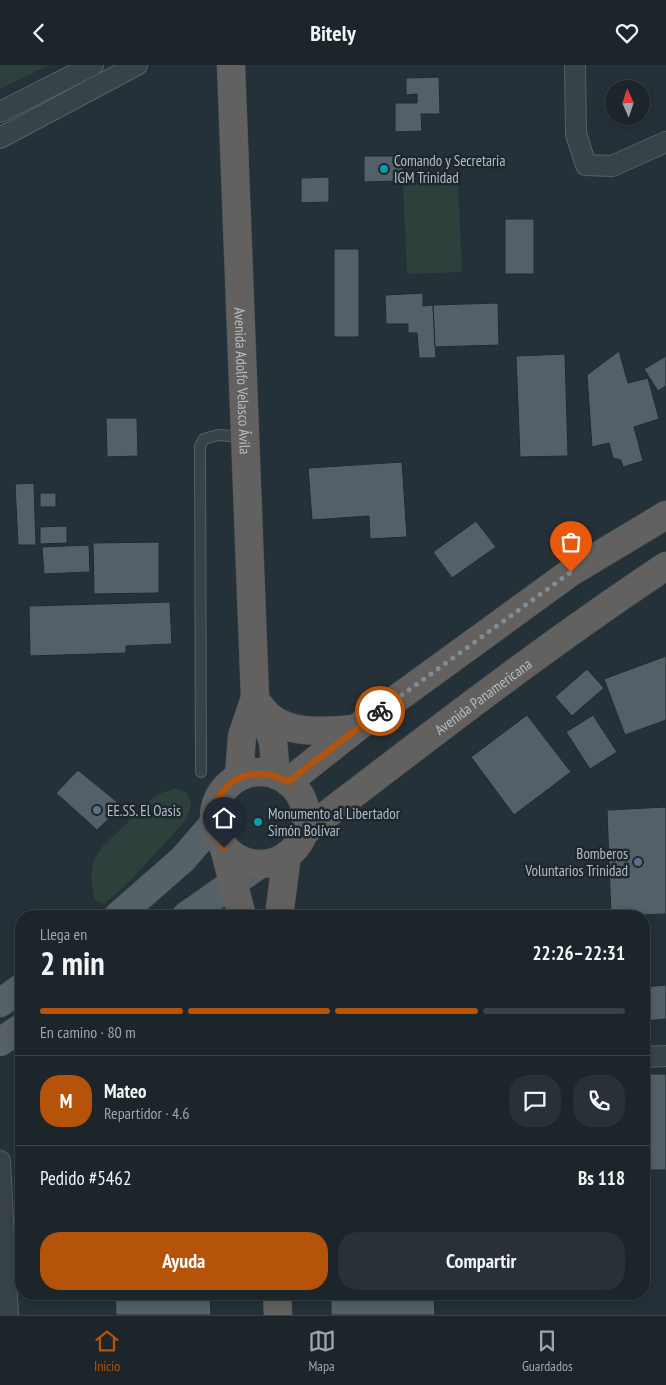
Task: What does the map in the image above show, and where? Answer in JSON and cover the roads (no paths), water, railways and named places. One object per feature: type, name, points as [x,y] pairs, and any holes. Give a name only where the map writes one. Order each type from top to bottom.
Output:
[{"type":"highway","name":"Avenida Adolfo Velasco Ávila","points":[[231,65],[255,698],[273,741],[282,778]]},
{"type":"highway","points":[[282,778],[355,729],[571,572],[666,515]]},
{"type":"highway","name":"Avenida Panamericana","points":[[304,833],[481,696],[600,610],[666,566]]},
{"type":"highway","name":"Avenida Adolfo Velasco Ávila","points":[[238,777],[242,736],[255,698]]},
{"type":"highway","points":[[255,698],[268,717],[290,729],[318,731],[355,729]]},
{"type":"highway","points":[[251,773],[282,778],[298,792],[304,805],[306,819],[304,833],[297,845],[287,855],[274,862],[247,863],[234,857],[224,848],[217,837],[214,823],[215,807],[221,793],[238,777],[251,773]]},
{"type":"highway","points":[[224,848],[240,910]]},
{"type":"highway","points":[[280,910],[287,855]]},
{"type":"highway","points":[[277,1300],[278,1315]]},
{"type":"main road","points":[[125,910],[184,859],[214,823]]},
{"type":"main road","points":[[195,910],[233,885],[260,864]]},
{"type":"main road","points":[[0,1003],[15,992]]},
{"type":"main road","points":[[0,1042],[15,1032]]},
{"type":"street","points":[[0,112],[93,65]]},
{"type":"street","points":[[0,138],[137,65]]},
{"type":"street","points":[[575,65],[576,134],[586,165],[612,166],[666,143]]},
{"type":"street","points":[[650,1057],[666,1056]]},
{"type":"street","points":[[0,1161],[8,1315]]},
{"type":"lane","points":[[201,772],[200,446],[204,439],[218,435],[244,437]]},
{"type":"place","name":"Comando y Secretaria IGM Trinidad","points":[[384,169]]},
{"type":"place","name":"EE.SS. El Oasis","points":[[97,810]]},
{"type":"place","name":"Monumento al Libertador Simón Bolívar","points":[[258,822]]},
{"type":"place","name":"Bomberos Voluntarios Trinidad","points":[[638,862]]}]
